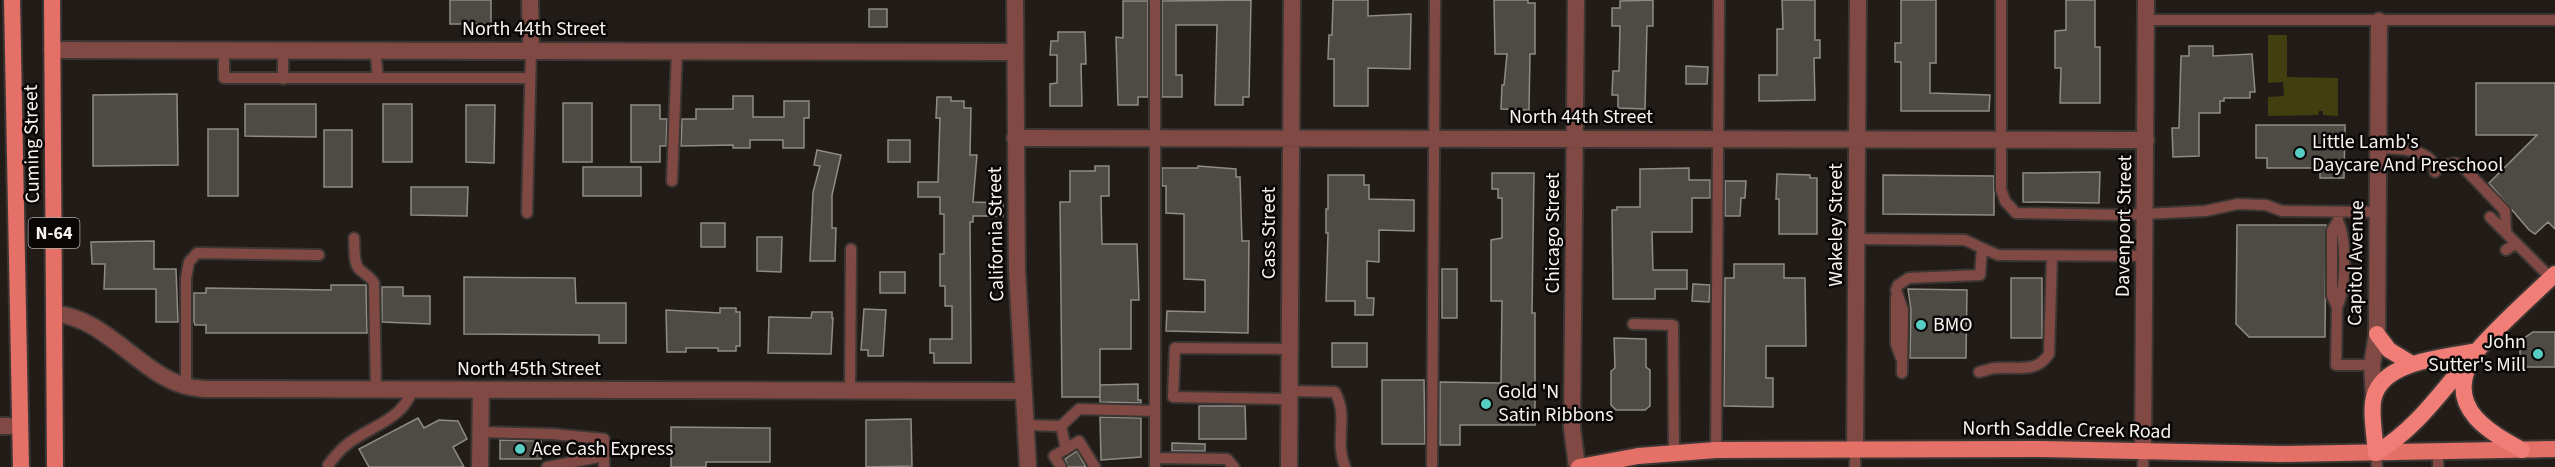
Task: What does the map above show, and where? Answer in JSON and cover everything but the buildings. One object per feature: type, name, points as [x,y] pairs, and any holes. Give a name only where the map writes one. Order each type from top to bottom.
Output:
[{"type":"highway","points":[[2376,460],[2408,431],[2444,393],[2476,351],[2554,277]]},
{"type":"highway","points":[[2377,334],[2389,350],[2412,364]]},
{"type":"highway","points":[[2376,460],[2374,397],[2390,375],[2412,364],[2476,351]]},
{"type":"highway","points":[[2476,351],[2465,378],[2469,407],[2479,423],[2486,429],[2522,450]]},
{"type":"main road","name":"Cuming Street","points":[[12,0],[21,467]]},
{"type":"main road","name":"Cuming Street","points":[[52,0],[55,467]]},
{"type":"main road","name":"North Saddle Creek Road","points":[[1578,467],[1628,457],[1716,450],[1855,449],[2143,459],[2438,460],[2522,450],[2555,449]]},
{"type":"street","points":[[531,0],[531,50]]},
{"type":"street","name":"California Street","points":[[1015,0],[1017,270],[1028,467]]},
{"type":"street","name":"Cass Street","points":[[1288,467],[1292,0]]},
{"type":"street","name":"Chicago Street","points":[[1576,0],[1572,428],[1578,467]]},
{"type":"street","name":"Wakeley Street","points":[[1855,449],[1858,0]]},
{"type":"street","name":"Davenport Street","points":[[2143,459],[2146,0]]},
{"type":"street","name":"Capitol Avenue","points":[[2374,397],[2372,365],[2377,334],[2379,21]]},
{"type":"street","name":"North 44th Street","points":[[52,50],[1015,52]]},
{"type":"street","name":"North 44th Street","points":[[1015,138],[2146,140]]},
{"type":"street","name":"North 45th Street","points":[[55,314],[64,315],[93,327],[170,380],[186,387],[205,389],[1023,391]]},
{"type":"street","points":[[480,467],[481,390]]},
{"type":"street","points":[[0,426],[20,426]]},
{"type":"lane","points":[[1155,0],[1155,463],[1227,459],[1234,467]]},
{"type":"lane","points":[[1420,467],[1432,465],[1435,0]]},
{"type":"lane","points":[[1716,450],[1719,0]]},
{"type":"lane","points":[[2001,0],[2001,189],[2005,201],[2016,213],[2205,212],[2238,204],[2266,205],[2282,212],[2338,216],[2378,212]]},
{"type":"lane","points":[[2146,20],[2555,20]]},
{"type":"lane","points":[[224,50],[224,78],[530,78]]},
{"type":"lane","points":[[283,50],[283,79]]},
{"type":"lane","points":[[375,50],[378,78]]},
{"type":"lane","points":[[527,213],[531,50]]},
{"type":"lane","points":[[672,181],[677,50]]},
{"type":"lane","points":[[2378,148],[2408,149],[2430,159],[2435,170],[2455,163],[2462,166],[2505,212],[2506,232]]},
{"type":"lane","points":[[2338,216],[2332,230],[2332,296],[2337,307],[2336,364],[2372,365]]},
{"type":"lane","points":[[2490,217],[2554,277]]},
{"type":"lane","points":[[354,238],[356,264],[360,271],[368,274],[374,283],[376,389]]},
{"type":"lane","points":[[1857,239],[1965,240],[1998,255],[2145,256]]},
{"type":"lane","points":[[2506,250],[2516,243]]},
{"type":"lane","points":[[1902,373],[1903,310],[1896,290],[1898,285],[1909,278],[1980,275],[1982,248]]},
{"type":"lane","points":[[850,392],[851,249]]},
{"type":"lane","points":[[186,387],[186,278],[189,262],[196,253],[319,255]]},
{"type":"lane","points":[[1979,372],[1995,368],[2033,368],[2041,364],[2049,354],[2052,256]]},
{"type":"lane","points":[[1633,324],[1673,325],[1674,452]]},
{"type":"lane","points":[[1289,349],[1175,348],[1173,398],[1335,392],[1342,404],[1340,453],[1345,467]]},
{"type":"lane","points":[[328,465],[343,447],[388,420],[402,408],[412,390]]},
{"type":"lane","points":[[1025,425],[1061,426],[1079,409],[1155,411]]},
{"type":"lane","points":[[1061,426],[1066,449]]},
{"type":"lane","points":[[481,432],[553,434],[604,439],[604,462],[547,467]]},
{"type":"lane","points":[[1061,467],[1054,456],[1079,441],[1095,467]]},
{"type":"lane","points":[[1855,449],[1855,467]]},
{"type":"shaded area","points":[[2268,35],[2287,35],[2287,77],[2338,78],[2338,116],[2323,115],[2323,111],[2319,111],[2318,115],[2268,116],[2268,97],[2284,96],[2283,82],[2268,83]]},
{"type":"place","name":"Little Lamb's Daycare And Preschool","points":[[2300,153]]},
{"type":"place","name":"BMO","points":[[1921,325]]},
{"type":"place","name":"John Sutter's Mill","points":[[2538,354]]},
{"type":"place","name":"Gold 'N Satin Ribbons","points":[[1486,404]]},
{"type":"place","name":"Ace Cash Express","points":[[520,449]]}]
